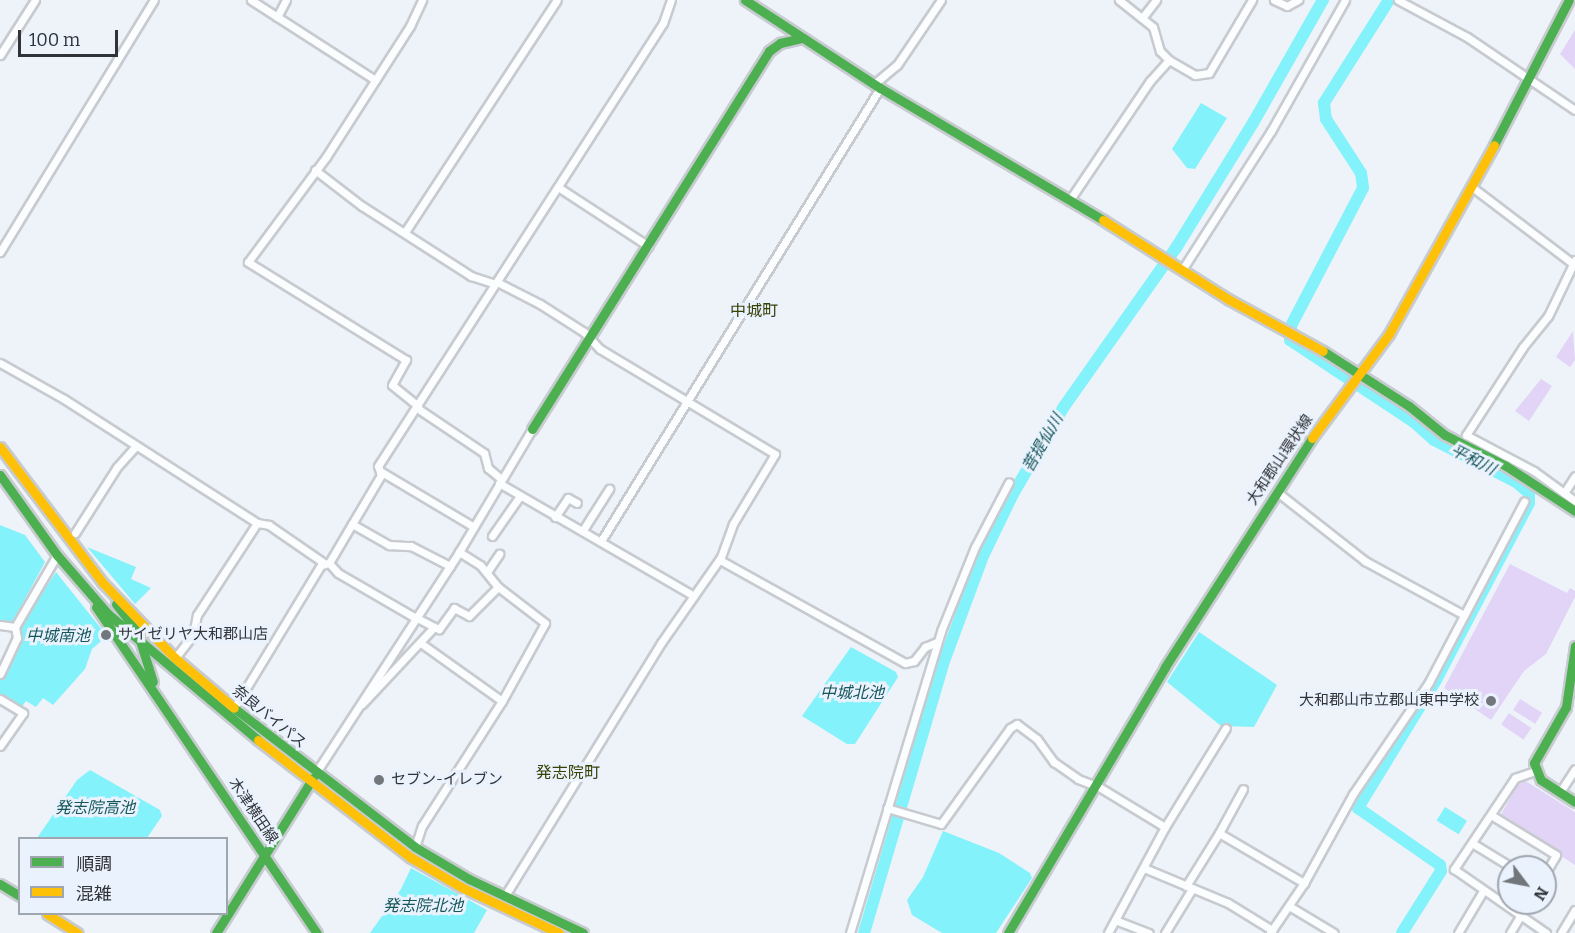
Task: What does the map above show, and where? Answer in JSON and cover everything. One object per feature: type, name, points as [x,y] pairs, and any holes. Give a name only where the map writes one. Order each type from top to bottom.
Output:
[{"type":"main road","points":[[745,0],[877,86],[1268,321],[1307,341],[1356,381],[1445,435],[1544,490],[1560,496],[1575,511]]},
{"type":"main road","name":"大和郡山環状線","points":[[1008,933],[1165,667],[1277,492],[1389,334],[1472,187],[1569,0]]},
{"type":"main road","points":[[532,429],[591,339],[769,51],[780,43],[802,38]]},
{"type":"main road","name":"奈良バイパス","points":[[0,447],[54,523],[103,583],[175,658],[234,708],[315,774],[415,847],[505,896],[583,933]]},
{"type":"main road","name":"奈良バイパス","points":[[0,475],[57,555],[90,595],[142,646],[309,783],[375,835],[418,862],[469,891],[559,933]]},
{"type":"main road","name":"木津横田線","points":[[103,583],[137,631],[148,673],[165,706]]},
{"type":"main road","name":"木津横田線","points":[[90,595],[317,933]]},
{"type":"main road","points":[[1575,646],[1566,707],[1536,756],[1535,771],[1540,780],[1575,802]]},
{"type":"main road","points":[[228,914],[315,774]]},
{"type":"main road","points":[[0,884],[18,895]]},
{"type":"main road","points":[[49,915],[78,933]]},
{"type":"main road","points":[[216,933],[227,915]]},
{"type":"street","points":[[0,56],[35,0]]},
{"type":"street","points":[[0,252],[154,0]]},
{"type":"street","points":[[251,0],[375,80]]},
{"type":"street","points":[[277,17],[286,0]]},
{"type":"street","points":[[422,0],[375,80],[315,170],[248,262],[406,360],[392,386],[417,407],[484,453],[488,468],[500,481],[520,496],[555,517],[583,530],[694,596]]},
{"type":"street","points":[[405,232],[557,0]]},
{"type":"street","points":[[234,708],[352,524],[381,475],[378,466],[663,23],[671,0]]},
{"type":"street","points":[[600,541],[877,86],[897,65],[941,0]]},
{"type":"street","points":[[1119,0],[1153,27],[1160,51],[1169,60],[1195,75],[1209,73],[1252,0]]},
{"type":"street","points":[[1142,18],[1156,0]]},
{"type":"street","points":[[1274,0],[1287,6],[1298,0]]},
{"type":"street","points":[[1181,269],[1271,131],[1345,0]]},
{"type":"street","points":[[1398,0],[1528,76],[1575,110]]},
{"type":"street","points":[[1068,201],[1150,81],[1169,60]]},
{"type":"street","points":[[315,170],[471,276],[496,283],[540,304],[591,339],[600,349],[775,454],[733,524],[720,560],[694,596],[505,896]]},
{"type":"street","points":[[558,187],[648,246]]},
{"type":"street","points":[[1472,187],[1574,261],[1548,316],[1523,346],[1466,435],[1468,439],[1534,471],[1560,496],[1575,501]]},
{"type":"street","points":[[0,363],[257,523],[269,525],[327,563],[338,573],[434,627],[439,629],[454,608],[469,616],[498,588]]},
{"type":"street","points":[[315,774],[459,552],[532,429]]},
{"type":"street","points":[[75,533],[117,466],[136,446]]},
{"type":"street","points":[[380,471],[474,528]]},
{"type":"street","points":[[1560,496],[1575,476]]},
{"type":"street","points":[[850,933],[937,642],[975,547],[1009,482]]},
{"type":"street","points":[[583,530],[609,489]]},
{"type":"street","points":[[1277,492],[1365,561],[1464,615]]},
{"type":"street","points":[[492,537],[520,496]]},
{"type":"street","points":[[555,517],[568,498],[577,503]]},
{"type":"street","points":[[1144,868],[1228,903],[1271,931],[1304,883],[1353,794],[1429,682],[1524,502]]},
{"type":"street","points":[[175,658],[193,635],[197,615],[257,523]]},
{"type":"street","points":[[352,524],[389,544],[411,546],[450,566]]},
{"type":"street","points":[[415,847],[422,826],[502,701],[545,623],[498,588],[488,572],[459,552]]},
{"type":"street","points":[[488,572],[499,554]]},
{"type":"street","points":[[0,674],[17,638],[15,627],[57,555]]},
{"type":"street","points":[[720,560],[905,663],[914,661],[925,646],[937,642]]},
{"type":"street","points":[[35,594],[53,567]]},
{"type":"street","points":[[0,625],[15,627]]},
{"type":"street","points":[[359,705],[371,698],[422,644],[434,627]]},
{"type":"street","points":[[422,644],[502,701]]},
{"type":"street","points":[[0,699],[23,713],[0,746]]},
{"type":"street","points":[[888,809],[940,824],[1014,723],[1037,738],[1054,762],[1078,779],[1095,785],[1165,827]]},
{"type":"street","points":[[1108,933],[1165,827],[1226,728]]},
{"type":"street","points":[[1560,792],[1575,769]]},
{"type":"street","points":[[1497,900],[1454,869],[1515,778],[1535,771]]},
{"type":"street","points":[[1165,933],[1243,789]]},
{"type":"street","points":[[1491,815],[1556,855]]},
{"type":"street","points":[[1219,833],[1304,883]]},
{"type":"street","points":[[1472,843],[1497,858]]},
{"type":"street","points":[[1458,933],[1483,891]]},
{"type":"street","points":[[1289,906],[1334,933]]},
{"type":"street","points":[[1561,933],[1575,910]]},
{"type":"street","points":[[1510,933],[1520,915],[1546,933]]},
{"type":"street","points":[[1115,920],[1149,933]]},
{"type":"shaded area","points":[[1575,30],[1575,69],[1560,54]]},
{"type":"shaded area","points":[[1573,331],[1575,360],[1570,367],[1556,357]]},
{"type":"shaded area","points":[[1541,379],[1552,386],[1529,421],[1515,411]]},
{"type":"shaded area","points":[[1510,564],[1567,593],[1570,588],[1575,591],[1575,597],[1546,654],[1524,671],[1491,720],[1444,688]]},
{"type":"shaded area","points":[[1520,699],[1542,713],[1535,724],[1513,710]]},
{"type":"shaded area","points":[[1509,713],[1531,728],[1524,740],[1501,725]]},
{"type":"shaded area","points":[[1524,780],[1575,812],[1575,865],[1500,816],[1520,781]]},
{"type":"water","points":[[1201,103],[1227,118],[1195,169],[1187,168],[1172,149]]},
{"type":"water","name":"中城南池","points":[[0,525],[25,535],[45,562],[13,621],[5,623],[0,621]]},
{"type":"water","points":[[87,547],[136,567],[131,579],[151,588],[135,604]]},
{"type":"water","name":"中城南池","points":[[56,572],[107,636],[92,649],[85,669],[53,705],[43,698],[36,707],[26,701],[20,709],[0,696],[0,679],[22,637],[20,626]]},
{"type":"water","points":[[1199,632],[1277,685],[1254,727],[1221,726],[1167,682]]},
{"type":"water","name":"中城北池","points":[[851,647],[896,672],[898,677],[855,744],[847,744],[802,716]]},
{"type":"water","name":"発志院高池","points":[[90,770],[160,810],[162,816],[148,837],[38,837],[77,780]]},
{"type":"water","points":[[1445,807],[1467,821],[1459,834],[1437,821]]},
{"type":"water","points":[[943,831],[999,853],[1030,873],[1032,878],[996,933],[942,933],[912,915],[907,900],[923,877]]},
{"type":"water","name":"発志院北池","points":[[411,868],[487,910],[474,933],[370,933],[401,889]]},
{"type":"waterway","name":"菩提仙川","points":[[864,933],[943,664],[983,556],[1013,494],[1063,408],[1176,248],[1253,123],[1323,0]]},
{"type":"waterway","name":"平和川","points":[[1389,0],[1324,103],[1326,119],[1361,173],[1363,188],[1291,326],[1290,340],[1414,422],[1434,440],[1516,482],[1529,493],[1529,503],[1436,680],[1358,808],[1440,865],[1441,871],[1402,933]]},
{"type":"waterway","points":[[1529,493],[1540,493]]},
{"type":"traffic: fast","points":[[745,0],[880,88],[1103,220]]},
{"type":"traffic: fast","points":[[1494,145],[1569,0]]},
{"type":"traffic: fast","points":[[532,429],[769,51],[780,43],[802,38]]},
{"type":"traffic: fast","points":[[1323,351],[1409,406],[1445,435],[1506,466],[1575,511]]},
{"type":"traffic: fast","points":[[1008,933],[1165,667],[1312,438]]},
{"type":"traffic: fast","points":[[0,475],[57,555],[108,614],[258,740]]},
{"type":"traffic: fast","points":[[116,604],[137,631],[153,682]]},
{"type":"traffic: fast","points":[[96,607],[317,933]]},
{"type":"traffic: fast","points":[[1575,646],[1566,707],[1534,763],[1541,780],[1575,802]]},
{"type":"traffic: fast","points":[[234,708],[415,847],[469,879],[583,933]]},
{"type":"traffic: fast","points":[[228,914],[313,778]]},
{"type":"traffic: fast","points":[[0,884],[18,895]]},
{"type":"traffic: fast","points":[[216,933],[227,915]]},
{"type":"traffic: slow","points":[[1312,438],[1389,334],[1494,145]]},
{"type":"traffic: slow","points":[[1103,220],[1228,299],[1323,351]]},
{"type":"traffic: slow","points":[[0,447],[103,583],[175,658],[234,708]]},
{"type":"traffic: slow","points":[[258,740],[410,857],[461,887],[559,933]]},
{"type":"traffic: slow","points":[[49,915],[78,933]]},
{"type":"place","name":"サイゼリヤ大和郡山店","points":[[106,635]]},
{"type":"place","name":"大和郡山市立郡山東中学校","points":[[1491,701]]},
{"type":"place","name":"セブン-イレブン","points":[[379,780]]},
{"type":"district","name":"中城町","points":[[754,311]]},
{"type":"district","name":"発志院町","points":[[568,773]]}]
